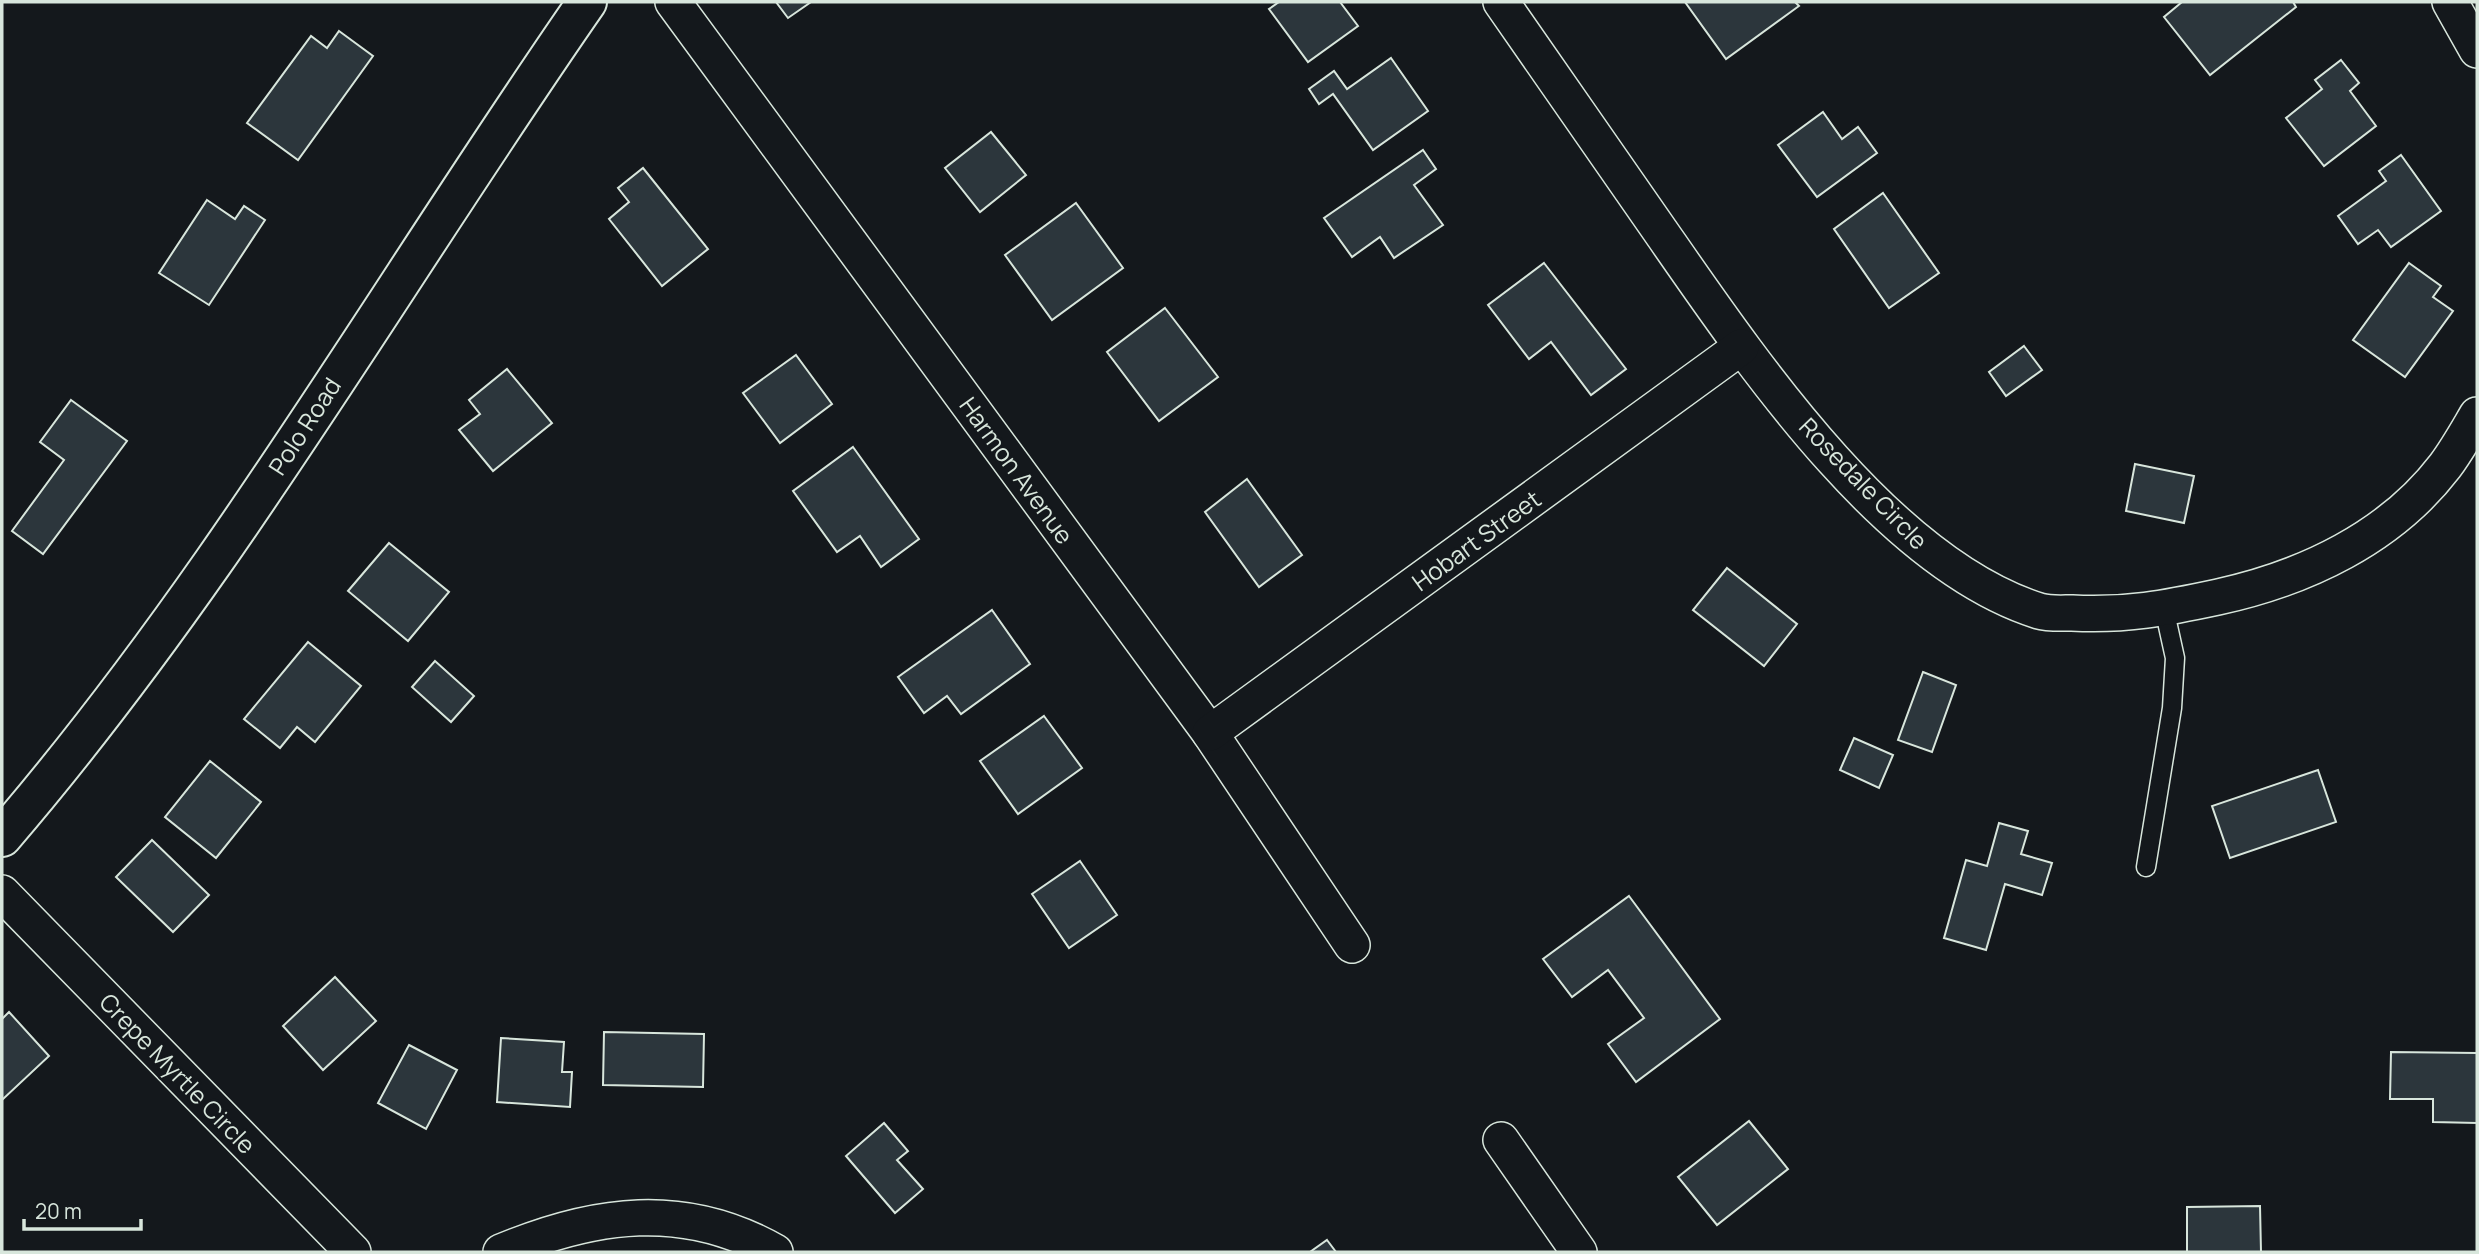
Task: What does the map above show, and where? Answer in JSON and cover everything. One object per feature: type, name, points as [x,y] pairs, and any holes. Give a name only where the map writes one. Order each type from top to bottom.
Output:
[{"type":"main road","name":"Polo Road","points":[[2,837],[81,742],[227,544],[419,250],[587,2]]},
{"type":"street","name":"Harmon Avenue","points":[[673,2],[1210,733],[1352,945]]},
{"type":"street","name":"Rosedale Circle","points":[[1502,2],[1741,347],[1838,463],[1915,542],[1993,591],[2042,612],[2100,615],[2164,608],[2252,589],[2320,564],[2367,539],[2409,505],[2445,466],[2477,415]]},
{"type":"street","points":[[2450,2],[2477,50]]},
{"type":"street","name":"Hobart Street","points":[[1210,733],[1741,347]]},
{"type":"street","name":"Crepe Myrtle Circle","points":[[2,893],[354,1252]]},
{"type":"street","points":[[1501,1140],[1579,1252]]},
{"type":"street","points":[[502,1252],[576,1225],[629,1217],[683,1219],[706,1224],[753,1240],[775,1252]]},
{"type":"lane","points":[[2146,867],[2172,708],[2175,658],[2164,608]]},
{"type":"building","points":[[776,2],[811,2],[788,18]]},
{"type":"building","points":[[1279,2],[1340,2],[1358,26],[1308,62],[1269,9]]},
{"type":"building","points":[[1685,2],[1795,2],[1799,6],[1726,59]]},
{"type":"building","points":[[2182,2],[2293,2],[2296,7],[2210,75],[2164,17]]},
{"type":"building","points":[[339,31],[373,56],[298,160],[247,123],[311,36],[327,48]]},
{"type":"building","points":[[1391,58],[1428,111],[1373,150],[1333,94],[1319,104],[1309,89],[1334,71],[1347,89]]},
{"type":"building","points":[[2341,60],[2359,83],[2350,91],[2376,126],[2324,166],[2286,118],[2322,89],[2315,80]]},
{"type":"building","points":[[1823,112],[1842,139],[1858,127],[1877,153],[1817,197],[1778,145]]},
{"type":"building","points":[[991,132],[1026,175],[980,212],[945,168]]},
{"type":"building","points":[[1423,150],[1436,169],[1414,185],[1443,225],[1394,258],[1380,237],[1352,257],[1324,218]]},
{"type":"building","points":[[2401,155],[2441,211],[2391,247],[2378,230],[2358,244],[2338,216],[2386,181],[2379,171]]},
{"type":"building","points":[[643,168],[708,249],[662,286],[609,219],[629,202],[618,188]]},
{"type":"building","points":[[1883,193],[1939,273],[1889,308],[1834,229]]},
{"type":"building","points":[[207,200],[235,219],[244,206],[265,220],[209,305],[159,273]]},
{"type":"building","points":[[1076,203],[1123,268],[1052,320],[1005,255]]},
{"type":"building","points":[[1544,263],[1626,369],[1591,395],[1551,342],[1529,359],[1488,305]]},
{"type":"building","points":[[2409,263],[2441,286],[2433,297],[2453,311],[2405,377],[2353,340]]},
{"type":"building","points":[[1165,308],[1218,377],[1159,421],[1107,352]]},
{"type":"building","points":[[2024,346],[2042,370],[2006,396],[1989,372]]},
{"type":"building","points":[[796,355],[832,404],[780,443],[743,393]]},
{"type":"building","points":[[507,369],[552,423],[493,471],[459,430],[480,414],[469,400]]},
{"type":"building","points":[[71,400],[127,441],[43,554],[12,531],[64,460],[40,442]]},
{"type":"building","points":[[853,447],[919,539],[881,567],[860,536],[837,552],[793,491]]},
{"type":"building","points":[[2135,464],[2194,476],[2184,523],[2126,511]]},
{"type":"building","points":[[1247,479],[1302,555],[1259,587],[1205,512]]},
{"type":"building","points":[[389,543],[449,592],[408,641],[348,591]]},
{"type":"building","points":[[1727,568],[1797,624],[1764,666],[1693,610]]},
{"type":"building","points":[[992,610],[1030,664],[961,714],[947,696],[924,713],[898,677]]},
{"type":"building","points":[[308,642],[361,686],[315,742],[297,727],[280,748],[244,719]]},
{"type":"building","points":[[435,661],[474,696],[451,722],[412,687]]},
{"type":"building","points":[[1923,672],[1956,685],[1932,752],[1898,740]]},
{"type":"building","points":[[1044,716],[1082,768],[1018,814],[980,761]]},
{"type":"building","points":[[1854,738],[1893,755],[1879,788],[1840,770]]},
{"type":"building","points":[[210,761],[261,802],[216,858],[165,817]]},
{"type":"building","points":[[2318,770],[2336,822],[2230,858],[2212,806]]},
{"type":"building","points":[[1999,823],[2028,831],[2021,854],[2052,863],[2042,895],[2005,884],[1986,950],[1944,938],[1966,860],[1987,866]]},
{"type":"building","points":[[152,840],[209,895],[173,932],[116,877]]},
{"type":"building","points":[[1080,861],[1117,915],[1069,948],[1032,894]]},
{"type":"building","points":[[1629,896],[1720,1019],[1636,1082],[1608,1044],[1644,1018],[1608,970],[1572,997],[1543,959]]},
{"type":"building","points":[[335,977],[376,1021],[323,1070],[283,1026]]},
{"type":"building","points":[[9,1012],[49,1056],[2,1100],[2,1019]]},
{"type":"building","points":[[604,1032],[704,1034],[703,1087],[603,1085]]},
{"type":"building","points":[[501,1038],[564,1042],[562,1072],[572,1072],[570,1107],[497,1102]]},
{"type":"building","points":[[409,1045],[457,1070],[426,1129],[378,1103]]},
{"type":"building","points":[[2391,1052],[2477,1053],[2477,1123],[2433,1122],[2433,1099],[2390,1099]]},
{"type":"building","points":[[1749,1121],[1788,1169],[1717,1225],[1678,1177]]},
{"type":"building","points":[[884,1123],[908,1151],[897,1160],[923,1189],[895,1213],[846,1156]]},
{"type":"building","points":[[2260,1206],[2261,1252],[2187,1252],[2187,1207]]},
{"type":"building","points":[[1327,1240],[1336,1252],[1310,1252]]}]
